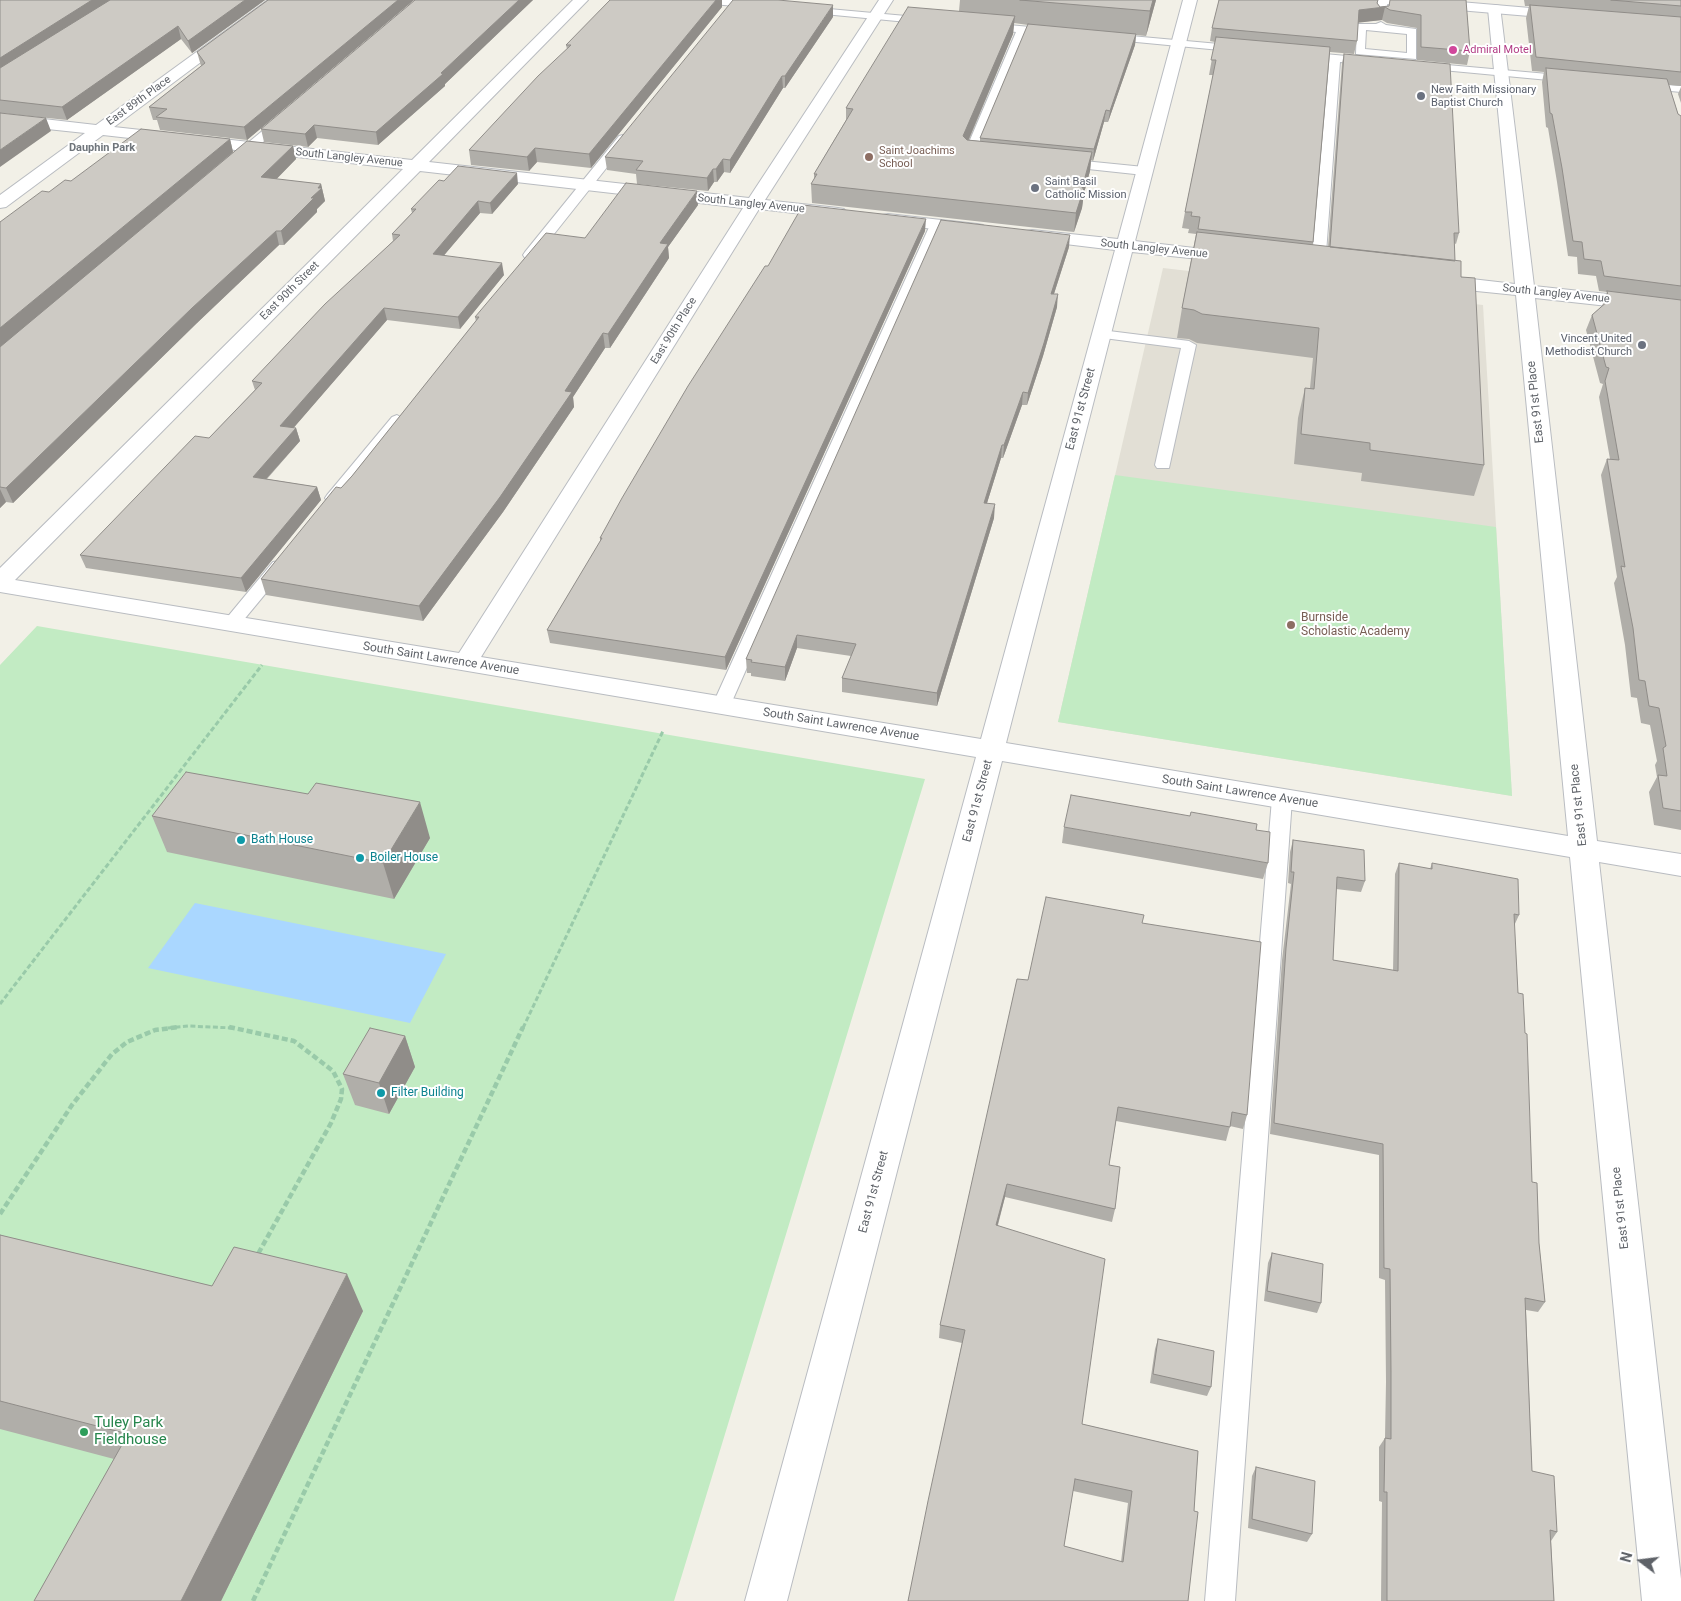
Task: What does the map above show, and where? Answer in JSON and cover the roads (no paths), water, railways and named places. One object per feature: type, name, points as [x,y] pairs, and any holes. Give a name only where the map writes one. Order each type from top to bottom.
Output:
[{"type":"street","name":"East 89th Place","points":[[0,203],[277,0]]},
{"type":"street","name":"East 90th Street","points":[[0,582],[581,0]]},
{"type":"street","name":"East 91st Street","points":[[766,1601],[1190,0]]},
{"type":"street","points":[[1387,0],[1576,16]]},
{"type":"street","name":"East 90th Place","points":[[465,663],[754,204],[881,8]]},
{"type":"street","name":"East 91st Place","points":[[1495,9],[1663,1601]]},
{"type":"street","name":"South Langley Avenue","points":[[0,119],[851,215]]},
{"type":"street","points":[[870,217],[994,231]]},
{"type":"street","name":"South Langley Avenue","points":[[1013,233],[1241,259]]},
{"type":"street","points":[[1298,265],[1337,270]]},
{"type":"street","name":"South Langley Avenue","points":[[1416,278],[1681,308]]},
{"type":"street","name":"South Saint Lawrence Avenue","points":[[0,586],[1681,865]]},
{"type":"lane","points":[[701,0],[771,6]]},
{"type":"lane","points":[[1381,23],[1383,0]]},
{"type":"lane","points":[[721,18],[733,3]]},
{"type":"lane","points":[[800,9],[881,8],[936,21]]},
{"type":"lane","points":[[1381,23],[1412,31],[1412,57],[1360,52],[1362,26],[1381,23]]},
{"type":"lane","points":[[974,25],[1061,33]]},
{"type":"lane","points":[[998,156],[970,154],[1022,29]]},
{"type":"lane","points":[[1100,36],[1250,50]]},
{"type":"lane","points":[[1288,53],[1584,80]]},
{"type":"lane","points":[[1318,267],[1335,58]]},
{"type":"lane","points":[[1632,85],[1675,89],[1674,104]]},
{"type":"lane","points":[[228,166],[295,109]]},
{"type":"lane","points":[[520,268],[634,126]]},
{"type":"lane","points":[[1055,162],[1144,171]]},
{"type":"lane","points":[[721,706],[936,224]]},
{"type":"lane","points":[[1101,334],[1189,345],[1164,465]]},
{"type":"lane","points":[[327,506],[408,406]]},
{"type":"lane","points":[[232,624],[290,552]]},
{"type":"lane","points":[[1220,1601],[1282,799]]},
{"type":"water","points":[[195,903],[446,954],[410,1023],[148,968]]},
{"type":"place","name":"Admiral Motel","points":[[1453,50]]},
{"type":"place","name":"New Faith Missionary Baptist Church","points":[[1421,96]]},
{"type":"place","name":"Saint Joachims School","points":[[869,157]]},
{"type":"place","name":"Saint Basil Catholic Mission","points":[[1035,188]]},
{"type":"place","name":"Vincent United Methodist Church","points":[[1642,345]]},
{"type":"place","name":"Burnside Scholastic Academy","points":[[1291,625]]},
{"type":"place","name":"Bath House","points":[[241,840]]},
{"type":"place","name":"Boiler House","points":[[360,858]]},
{"type":"place","name":"Filter Building","points":[[381,1093]]},
{"type":"place","name":"Tuley Park Fieldhouse","points":[[84,1432]]},
{"type":"district","name":"Dauphin Park","points":[[102,148]]}]
